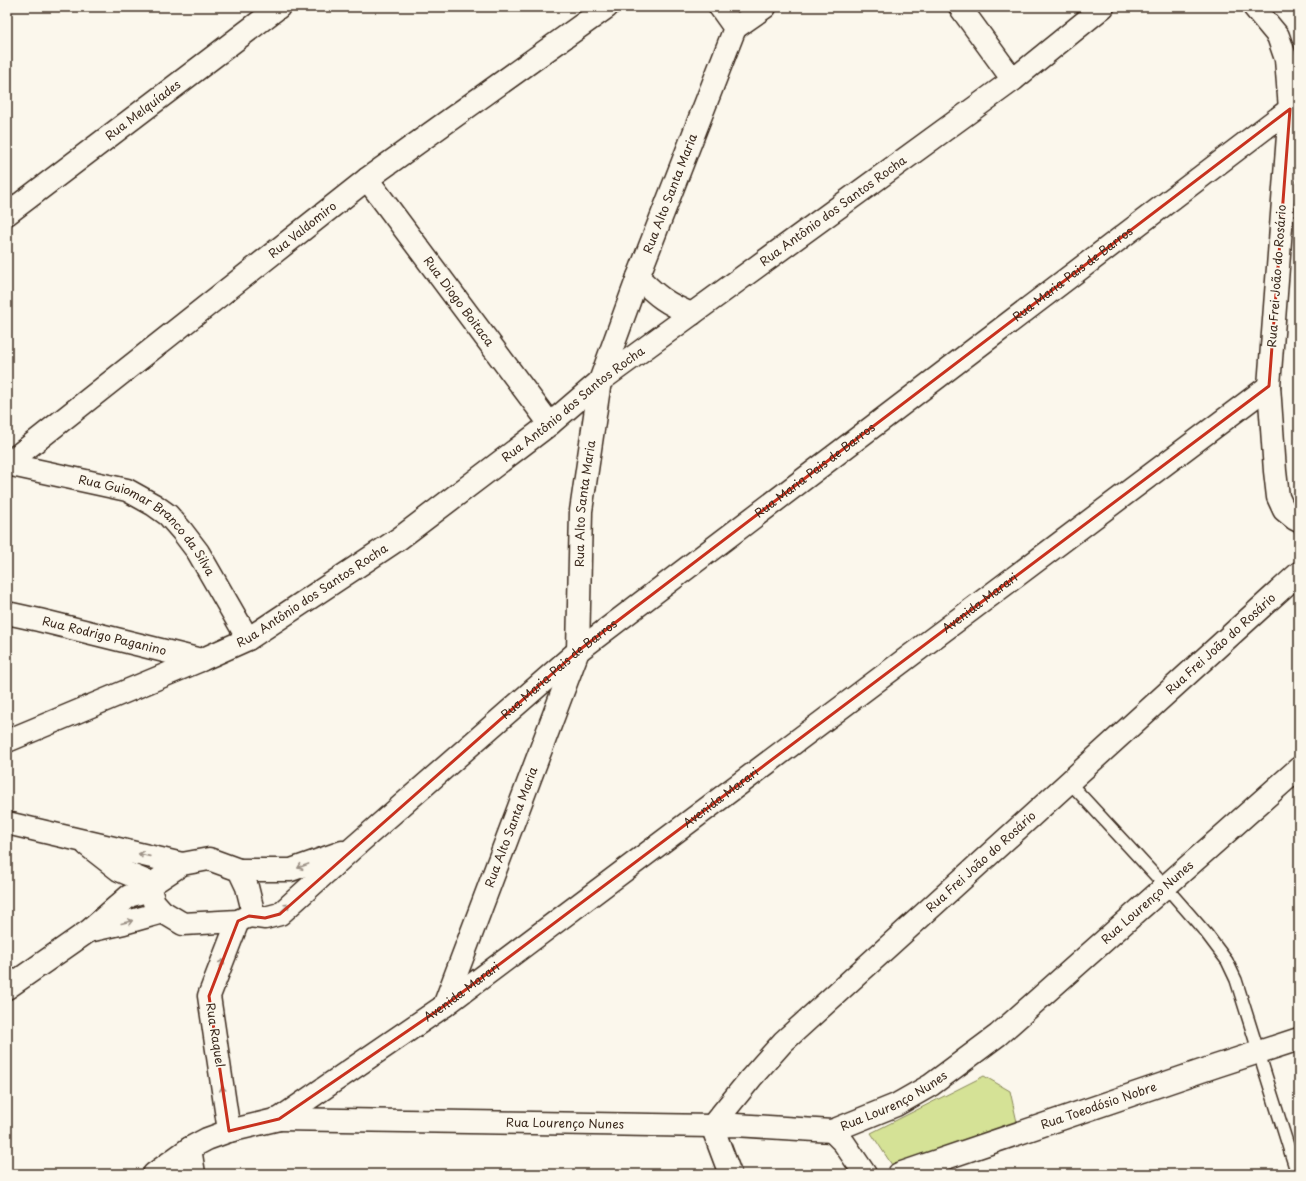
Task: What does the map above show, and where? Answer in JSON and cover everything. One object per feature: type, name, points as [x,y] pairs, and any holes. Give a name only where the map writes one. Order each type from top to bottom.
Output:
[{"type":"street","name":"Rua Melquíades","points":[[7,214],[279,7]]},
{"type":"street","name":"Rua Valdomiro","points":[[7,464],[367,179],[607,7]]},
{"type":"street","points":[[720,7],[735,28],[765,7]]},
{"type":"street","points":[[960,7],[1013,80]]},
{"type":"street","name":"Rua Antônio dos Santos Rocha","points":[[7,740],[201,660],[248,639],[400,538],[550,424],[600,381],[1013,80],[1103,7]]},
{"type":"street","name":"Rua Frei João do Rosário","points":[[1254,7],[1278,36],[1286,59],[1290,109],[1269,386],[1278,497],[1284,510],[1294,520],[1299,521]]},
{"type":"street","name":"Rua Alto Santa Maria","points":[[444,1006],[578,651],[581,511],[600,381],[638,277],[735,28]]},
{"type":"street","name":"Rua Maria Pais de Barros","points":[[244,919],[265,918],[280,914],[578,651],[1290,109]]},
{"type":"street","name":"Rua Diogo Boitaca","points":[[367,179],[550,424]]},
{"type":"street","points":[[638,277],[655,294],[673,306],[692,314]]},
{"type":"street","name":"Avenida Marari","points":[[154,1174],[190,1148],[207,1139],[229,1131],[279,1120],[444,1006],[1269,386]]},
{"type":"street","name":"Rua Guiomar Branco da Silva","points":[[7,464],[126,490],[154,505],[168,515],[198,552],[248,639]]},
{"type":"street","name":"Rua Frei João do Rosário","points":[[712,1126],[750,1078],[783,1042],[1299,573]]},
{"type":"street","name":"Rua Rodrigo Paganino","points":[[7,613],[201,660]]},
{"type":"street","name":"Rua Lourenço Nunes","points":[[279,1120],[712,1126],[735,1125],[832,1132],[896,1105],[931,1085],[998,1035],[1299,768]]},
{"type":"street","points":[[7,823],[182,864],[209,859],[239,870],[247,887],[252,907],[244,919],[183,924],[163,912],[154,902],[151,887]]},
{"type":"street","points":[[81,841],[118,870],[151,887]]},
{"type":"street","name":"Rua Maria Pais de Barros","points":[[239,870],[291,870],[353,848]]},
{"type":"street","points":[[7,988],[90,930],[129,896],[151,887],[182,864]]},
{"type":"street","points":[[90,930],[124,923],[163,912]]},
{"type":"street","name":"Rua Raquel","points":[[229,1131],[209,996],[244,919]]},
{"type":"street","name":"Rua Toeodósio Nobre","points":[[899,1174],[1259,1051],[1299,1039]]},
{"type":"street","points":[[712,1126],[730,1174]]},
{"type":"street","points":[[832,1132],[844,1143],[865,1174]]},
{"type":"street","points":[[190,1148],[194,1174]]},
{"type":"lane","points":[[1069,782],[1165,886],[1206,933],[1227,961],[1236,980],[1297,1174]]},
{"type":"highlighted area","points":[[1290,109],[1269,386],[444,1006],[279,1119],[229,1131],[209,996],[238,921],[249,916],[265,918],[280,914],[578,651]]},
{"type":"green space","points":[[984,1076],[1010,1091],[1021,1140],[898,1174],[871,1133]]}]
